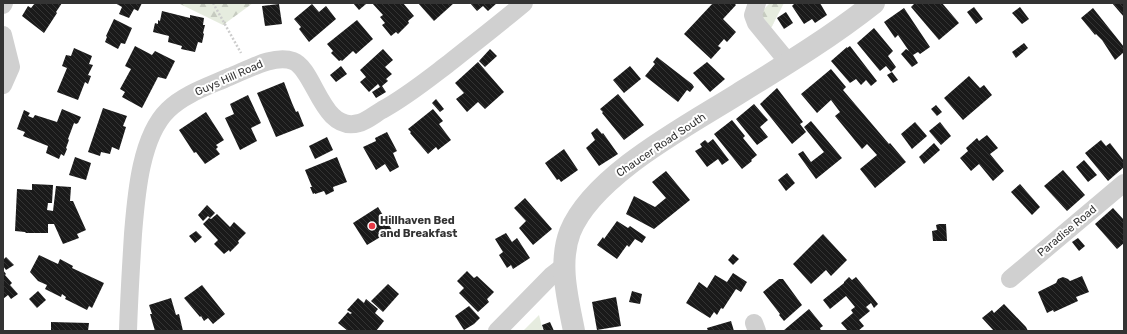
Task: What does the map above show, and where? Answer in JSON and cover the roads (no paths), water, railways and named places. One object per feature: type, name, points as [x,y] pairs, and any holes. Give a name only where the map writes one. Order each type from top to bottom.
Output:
[{"type":"street","name":"Guys Hill Road","points":[[128,331],[130,280],[138,182],[150,139],[158,123],[168,111],[181,100],[250,68],[266,62],[282,59],[294,61],[303,70],[329,113],[338,120],[347,124],[358,123],[392,105],[416,89],[524,3]]},
{"type":"street","points":[[757,3],[753,15],[756,23],[788,62]]},
{"type":"street","name":"Chaucer Road South","points":[[574,331],[566,290],[564,266],[565,250],[570,233],[579,215],[591,197],[607,182],[642,155],[832,34],[874,3]]},
{"type":"street","points":[[3,35],[11,66],[3,85]]},
{"type":"street","name":"Paradise Road","points":[[1010,279],[1124,183]]},
{"type":"street","points":[[497,331],[551,276],[564,266]]},
{"type":"place","name":"Hillhaven Bed and Breakfast","points":[[372,226]]}]
